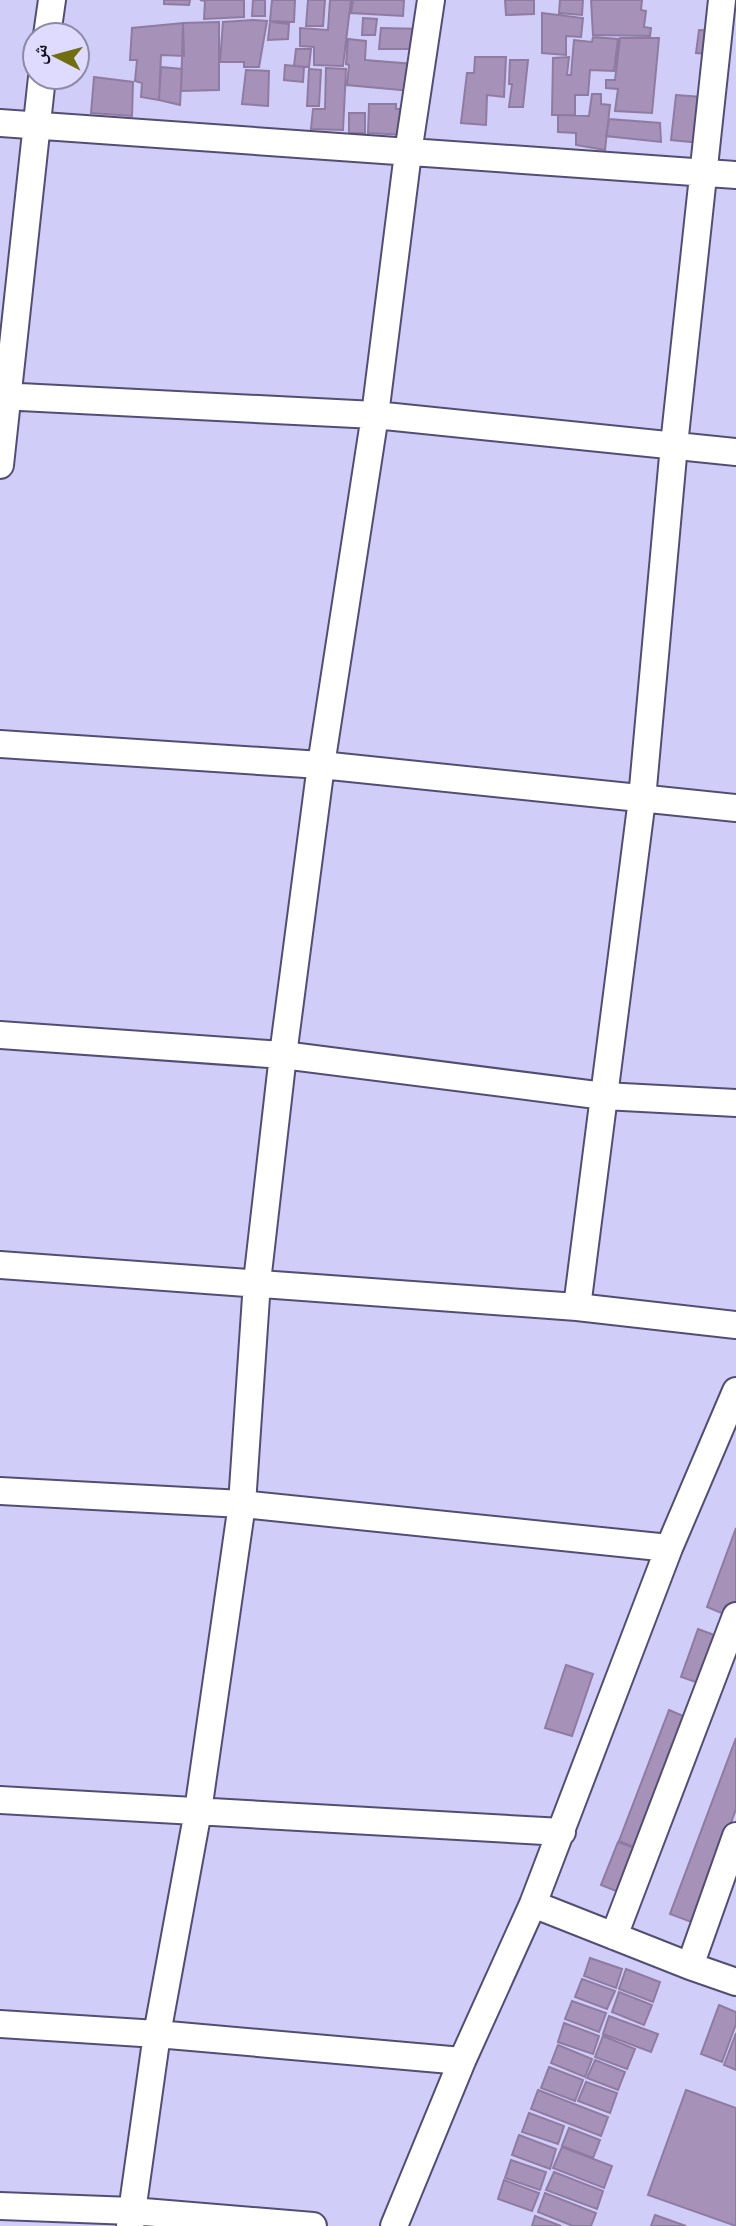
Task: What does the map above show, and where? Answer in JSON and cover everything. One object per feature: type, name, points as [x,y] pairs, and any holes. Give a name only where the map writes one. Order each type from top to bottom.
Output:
[{"type":"street","points":[[49,21],[52,0]]},
{"type":"street","points":[[131,2219],[157,2034],[198,1811],[242,1504],[257,1282],[284,1055],[321,765],[375,415],[408,153],[431,0]]},
{"type":"street","points":[[578,1307],[642,799],[674,445],[722,0]]},
{"type":"street","points":[[0,465],[4,397],[40,91]]},
{"type":"street","points":[[0,123],[736,175]]},
{"type":"street","points":[[4,397],[375,415],[736,452]]},
{"type":"street","points":[[0,744],[321,765],[736,808]]},
{"type":"street","points":[[0,1035],[284,1055],[604,1096],[736,1103]]},
{"type":"street","points":[[0,1265],[578,1307],[736,1325]]},
{"type":"street","points":[[394,2226],[533,1904],[669,1548],[736,1391]]},
{"type":"street","points":[[0,1491],[242,1504],[669,1548]]},
{"type":"street","points":[[614,1936],[736,1616]]},
{"type":"street","points":[[0,1800],[562,1832]]},
{"type":"street","points":[[690,1966],[736,1836]]},
{"type":"street","points":[[533,1904],[736,1982]]},
{"type":"street","points":[[0,2024],[157,2034],[463,2061]]},
{"type":"street","points":[[0,2206],[131,2219],[313,2226]]},
{"type":"building","points":[[164,0],[190,0],[189,5],[164,4]]},
{"type":"building","points":[[200,0],[244,0],[244,17],[204,19],[205,1]]},
{"type":"building","points":[[253,0],[265,0],[265,16],[252,16]]},
{"type":"building","points":[[272,0],[295,0],[294,22],[270,21]]},
{"type":"building","points":[[308,0],[325,0],[323,26],[306,26]]},
{"type":"building","points":[[330,0],[351,0],[343,66],[314,65],[314,47],[300,46],[300,28],[328,30]]},
{"type":"building","points":[[353,0],[404,0],[403,16],[351,13]]},
{"type":"building","points":[[505,0],[534,0],[534,14],[506,15]]},
{"type":"building","points":[[560,0],[583,0],[582,15],[559,13]]},
{"type":"building","points":[[591,0],[642,0],[641,10],[646,11],[644,27],[651,28],[650,36],[593,35]]},
{"type":"building","points":[[542,13],[583,18],[581,37],[566,36],[566,55],[542,53]]},
{"type":"building","points":[[363,18],[377,19],[375,35],[362,35]]},
{"type":"building","points":[[267,21],[259,67],[244,67],[244,62],[220,62],[223,22]]},
{"type":"building","points":[[219,22],[219,90],[181,91],[183,23]]},
{"type":"building","points":[[270,22],[289,24],[288,39],[268,40]]},
{"type":"building","points":[[183,23],[184,56],[161,55],[159,100],[141,97],[142,83],[135,81],[137,60],[130,60],[132,28]]},
{"type":"building","points":[[381,28],[424,29],[421,49],[379,49]]},
{"type":"building","points":[[699,30],[724,31],[721,55],[696,53]]},
{"type":"building","points":[[593,37],[618,39],[614,71],[590,70],[588,95],[575,95],[575,115],[552,115],[553,58],[569,57],[567,75],[571,75],[574,40],[592,42]]},
{"type":"building","points":[[620,38],[659,38],[652,113],[615,111],[618,89],[606,88],[606,80],[615,80]]},
{"type":"building","points":[[348,39],[366,41],[365,60],[414,64],[411,91],[347,85]]},
{"type":"building","points":[[296,49],[311,49],[309,67],[294,66]]},
{"type":"building","points":[[475,57],[506,57],[504,97],[487,95],[486,125],[461,123],[467,73],[474,73]]},
{"type":"building","points":[[510,60],[528,60],[523,107],[509,107],[512,84],[509,84]]},
{"type":"building","points":[[285,65],[304,67],[303,82],[284,80]]},
{"type":"building","points":[[161,67],[182,69],[180,105],[159,100]]},
{"type":"building","points":[[326,68],[346,69],[343,130],[311,129],[313,109],[325,109]]},
{"type":"building","points":[[309,69],[321,70],[319,106],[307,106]]},
{"type":"building","points":[[246,70],[269,71],[268,106],[242,104]]},
{"type":"building","points":[[94,77],[133,82],[132,116],[91,113]]},
{"type":"building","points":[[592,94],[601,94],[601,104],[610,105],[605,150],[576,145],[576,133],[558,132],[558,115],[589,116]]},
{"type":"building","points":[[676,95],[715,98],[710,144],[671,140]]},
{"type":"building","points":[[369,104],[396,104],[396,109],[411,109],[407,135],[368,133]]},
{"type":"building","points":[[349,113],[365,113],[365,133],[349,133]]},
{"type":"building","points":[[609,119],[660,123],[661,142],[606,136]]},
{"type":"building","points":[[736,1528],[736,1619],[707,1607]]},
{"type":"building","points":[[698,1629],[736,1643],[736,1652],[722,1691],[681,1677]]},
{"type":"building","points":[[566,1665],[593,1674],[572,1736],[545,1728]]},
{"type":"building","points":[[669,1710],[688,1718],[639,1849],[619,1841]]},
{"type":"building","points":[[736,1738],[736,1809],[694,1923],[670,1914]]},
{"type":"building","points":[[618,1842],[637,1849],[621,1893],[601,1885]]},
{"type":"building","points":[[590,1958],[622,1969],[616,1988],[584,1976]]},
{"type":"building","points":[[626,1969],[660,1982],[653,2002],[619,1989]]},
{"type":"building","points":[[582,1979],[615,1991],[607,2009],[575,1997]]},
{"type":"building","points":[[619,1992],[652,2005],[644,2025],[612,2012]]},
{"type":"building","points":[[572,2001],[606,2013],[599,2032],[565,2019]]},
{"type":"building","points":[[719,2005],[736,2012],[736,2024],[722,2062],[701,2054]]},
{"type":"building","points":[[609,2016],[658,2034],[651,2052],[603,2034]]},
{"type":"building","points":[[564,2023],[599,2036],[593,2054],[558,2042]]},
{"type":"building","points":[[736,2033],[736,2070],[724,2065]]},
{"type":"building","points":[[603,2036],[635,2049],[627,2069],[595,2057]]},
{"type":"building","points":[[558,2045],[592,2059],[585,2077],[551,2063]]},
{"type":"building","points":[[595,2060],[625,2072],[618,2090],[587,2078]]},
{"type":"building","points":[[549,2067],[583,2080],[575,2101],[541,2088]]},
{"type":"building","points":[[586,2082],[617,2093],[610,2113],[578,2101]]},
{"type":"building","points":[[538,2090],[608,2117],[601,2136],[531,2109]]},
{"type":"building","points":[[686,2090],[736,2108],[736,2226],[648,2195]]},
{"type":"building","points":[[529,2113],[564,2126],[558,2144],[522,2132]]},
{"type":"building","points":[[569,2128],[600,2140],[593,2158],[562,2146]]},
{"type":"building","points":[[519,2135],[556,2149],[550,2169],[512,2155]]},
{"type":"building","points":[[562,2147],[612,2166],[604,2188],[553,2168]]},
{"type":"building","points":[[511,2160],[546,2172],[540,2190],[505,2178]]},
{"type":"building","points":[[554,2172],[603,2191],[597,2209],[546,2190]]},
{"type":"building","points":[[504,2180],[539,2193],[532,2211],[498,2199]]},
{"type":"building","points":[[545,2193],[596,2213],[591,2226],[573,2226],[538,2212]]},
{"type":"building","points":[[655,2215],[686,2226],[651,2226]]},
{"type":"building","points":[[535,2216],[561,2226],[532,2226]]}]
